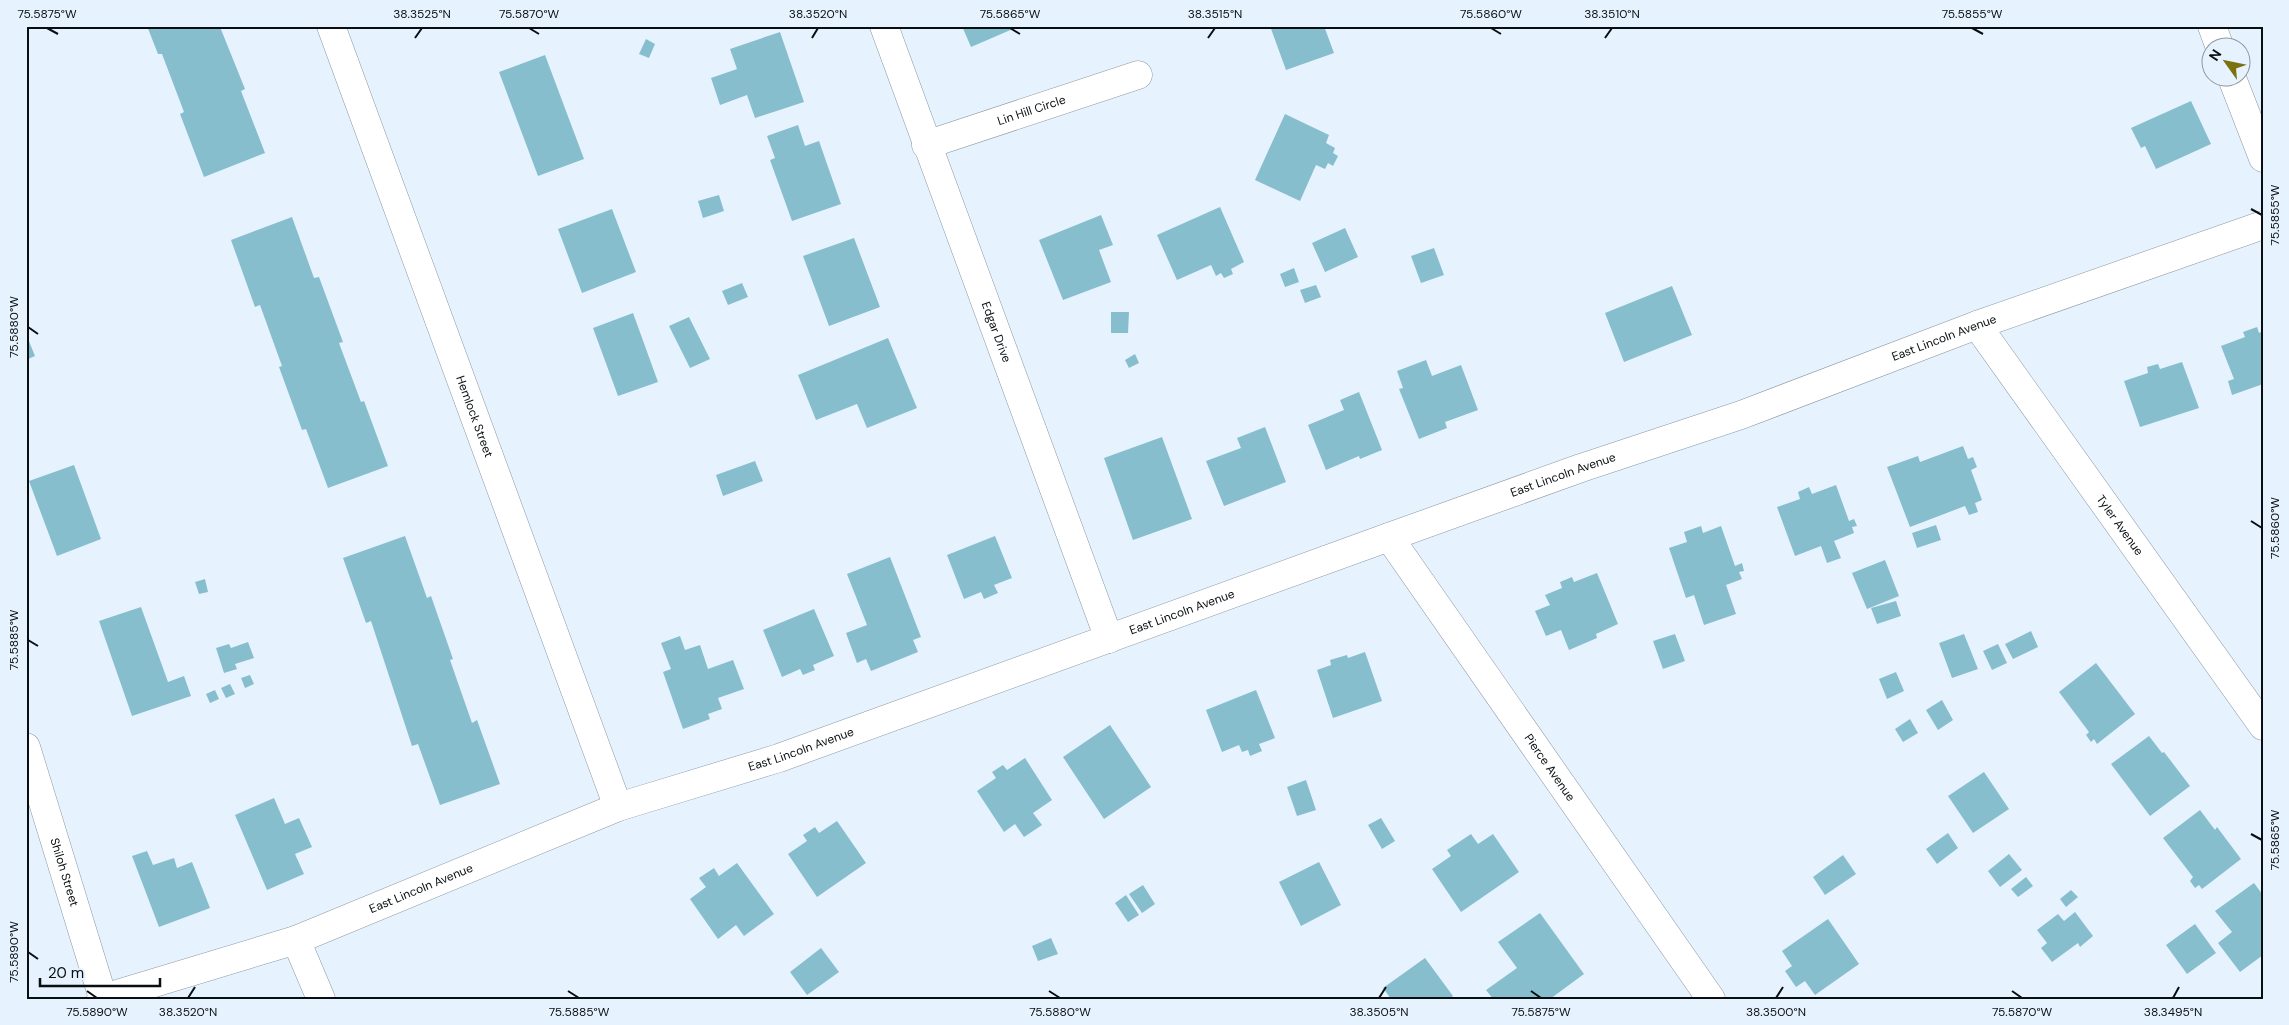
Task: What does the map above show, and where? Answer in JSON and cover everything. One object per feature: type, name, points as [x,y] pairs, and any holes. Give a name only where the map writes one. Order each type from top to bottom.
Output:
[{"type":"street","name":"Hemlock Street","points":[[331,26],[618,807]]},
{"type":"street","name":"Edgar Drive","points":[[884,26],[926,145],[1109,640]]},
{"type":"street","points":[[2212,26],[2216,38]]},
{"type":"street","name":"Lin Hill Circle","points":[[926,145],[1138,75]]},
{"type":"street","points":[[2236,88],[2263,158]]},
{"type":"street","name":"East Lincoln Avenue","points":[[102,998],[296,940],[618,807],[779,758],[1109,640],[1389,536],[1582,468],[1741,415],[1978,325],[2263,225]]},
{"type":"street","name":"Tyler Avenue","points":[[1978,325],[2263,726]]},
{"type":"street","name":"Pierce Avenue","points":[[1389,536],[1710,999]]},
{"type":"street","name":"Shiloh Street","points":[[26,747],[102,998]]},
{"type":"street","points":[[296,940],[321,999]]},
{"type":"building","points":[[147,26],[220,27],[245,89],[241,91],[265,153],[204,177],[180,114],[184,112],[162,54],[158,54]]},
{"type":"building","points":[[962,26],[1020,26],[971,47]]},
{"type":"building","points":[[1270,26],[1324,26],[1334,53],[1286,70]]},
{"type":"building","points":[[780,32],[804,102],[755,118],[747,95],[720,105],[711,78],[737,69],[730,49]]},
{"type":"building","points":[[646,39],[655,44],[649,58],[639,54]]},
{"type":"building","points":[[545,55],[584,159],[538,176],[499,72]]},
{"type":"building","points":[[2191,101],[2211,144],[2156,169],[2145,146],[2141,148],[2131,128]]},
{"type":"building","points":[[1285,114],[1329,135],[1326,143],[1335,148],[1333,153],[1338,156],[1333,166],[1328,163],[1325,169],[1316,165],[1300,201],[1255,180]]},
{"type":"building","points":[[798,125],[805,146],[819,141],[841,204],[792,221],[770,160],[775,158],[767,136]]},
{"type":"building","points":[[719,195],[724,211],[703,218],[698,201]]},
{"type":"building","points":[[1220,207],[1244,262],[1231,269],[1233,274],[1224,278],[1221,273],[1216,276],[1211,265],[1177,280],[1157,235]]},
{"type":"building","points":[[612,209],[636,272],[582,293],[558,229]]},
{"type":"building","points":[[1101,215],[1113,245],[1099,250],[1111,282],[1063,300],[1039,240]]},
{"type":"building","points":[[292,217],[314,278],[319,277],[343,342],[339,343],[361,402],[364,401],[388,466],[328,488],[306,429],[302,430],[279,367],[282,366],[260,305],[255,307],[231,240]]},
{"type":"building","points":[[1345,228],[1358,257],[1325,272],[1312,243]]},
{"type":"building","points":[[854,238],[880,307],[829,326],[803,256]]},
{"type":"building","points":[[1434,248],[1444,275],[1421,283],[1411,256]]},
{"type":"building","points":[[1294,268],[1299,282],[1285,287],[1280,274]]},
{"type":"building","points":[[742,283],[748,297],[728,305],[722,291]]},
{"type":"building","points":[[1316,285],[1321,297],[1305,303],[1300,290]]},
{"type":"building","points":[[1672,286],[1692,335],[1624,362],[1605,313]]},
{"type":"building","points":[[1111,312],[1129,312],[1128,333],[1111,333]]},
{"type":"building","points":[[633,313],[658,382],[618,396],[593,328]]},
{"type":"building","points":[[689,317],[710,359],[690,368],[669,326]]},
{"type":"building","points":[[2257,327],[2259,333],[2263,331],[2263,384],[2232,395],[2228,381],[2234,379],[2221,346],[2245,337],[2243,332]]},
{"type":"building","points":[[26,334],[35,356],[26,360]]},
{"type":"building","points":[[888,338],[917,408],[867,428],[857,404],[816,420],[798,375]]},
{"type":"building","points":[[1135,354],[1139,363],[1129,368],[1125,360]]},
{"type":"building","points":[[1426,360],[1432,376],[1461,365],[1478,410],[1445,422],[1447,428],[1419,439],[1399,389],[1403,388],[1397,371]]},
{"type":"building","points":[[2182,362],[2199,408],[2140,427],[2124,381],[2148,373],[2147,367],[2158,364],[2160,369]]},
{"type":"building","points":[[1359,392],[1382,450],[1360,459],[1359,456],[1326,470],[1308,425],[1344,410],[1340,400]]},
{"type":"building","points":[[1265,427],[1286,482],[1224,506],[1206,461],[1241,448],[1237,438]]},
{"type":"building","points":[[1162,437],[1192,519],[1133,540],[1104,458]]},
{"type":"building","points":[[1963,446],[1968,459],[1973,457],[1977,467],[1971,470],[1982,500],[1975,503],[1978,512],[1969,515],[1965,506],[1910,527],[1887,467],[1918,456],[1920,462]]},
{"type":"building","points":[[755,461],[763,481],[723,496],[716,475]]},
{"type":"building","points":[[74,465],[101,539],[57,556],[29,481]]},
{"type":"building","points":[[1836,485],[1849,521],[1854,519],[1857,526],[1852,527],[1854,533],[1834,541],[1841,558],[1827,563],[1821,546],[1795,556],[1777,507],[1800,499],[1798,492],[1809,487],[1812,494]]},
{"type":"building","points":[[1936,525],[1941,540],[1917,548],[1912,533]]},
{"type":"building","points":[[1701,526],[1703,533],[1721,526],[1735,566],[1742,563],[1744,571],[1739,572],[1742,579],[1726,585],[1736,614],[1704,625],[1694,595],[1686,598],[1669,548],[1687,542],[1684,532]]},
{"type":"building","points":[[405,536],[427,598],[431,596],[453,659],[450,660],[472,723],[477,720],[500,784],[440,805],[418,744],[412,746],[371,621],[366,623],[343,558]]},
{"type":"building","points":[[995,536],[1012,578],[994,585],[998,593],[984,599],[981,592],[964,599],[947,555]]},
{"type":"building","points":[[890,557],[921,637],[913,640],[918,652],[871,671],[866,659],[857,663],[846,633],[867,625],[847,574]]},
{"type":"building","points":[[1885,560],[1899,596],[1867,609],[1852,573]]},
{"type":"building","points":[[1597,573],[1618,624],[1596,634],[1597,638],[1569,650],[1561,630],[1546,636],[1535,611],[1550,605],[1545,595],[1562,588],[1560,582],[1572,577],[1574,582]]},
{"type":"building","points":[[205,579],[208,592],[199,594],[195,582]]},
{"type":"building","points":[[1896,601],[1901,616],[1877,624],[1871,608]]},
{"type":"building","points":[[141,607],[168,682],[184,676],[191,696],[132,716],[99,621]]},
{"type":"building","points":[[814,609],[834,656],[813,665],[815,670],[803,675],[800,669],[782,677],[763,630]]},
{"type":"building","points":[[2031,631],[2038,647],[2013,659],[2005,644]]},
{"type":"building","points":[[1675,634],[1685,661],[1663,669],[1653,641]]},
{"type":"building","points":[[1964,634],[1978,669],[1952,678],[1939,643]]},
{"type":"building","points":[[680,636],[685,650],[700,645],[708,669],[733,660],[744,689],[718,698],[722,709],[708,714],[710,719],[683,729],[663,672],[671,669],[661,643]]},
{"type":"building","points":[[248,642],[254,658],[235,664],[237,669],[224,673],[216,648],[229,644],[231,648]]},
{"type":"building","points":[[1998,644],[2007,663],[1992,670],[1983,651]]},
{"type":"building","points":[[1365,652],[1382,701],[1333,718],[1317,670],[1331,665],[1330,660],[1347,655],[1348,658]]},
{"type":"building","points":[[2096,663],[2135,714],[2097,744],[2094,739],[2091,742],[2086,735],[2089,732],[2059,692]]},
{"type":"building","points":[[1896,672],[1904,691],[1887,699],[1879,679]]},
{"type":"building","points":[[250,675],[254,684],[245,688],[241,678]]},
{"type":"building","points":[[230,684],[235,694],[226,698],[221,688]]},
{"type":"building","points":[[215,690],[219,699],[210,703],[206,694]]},
{"type":"building","points":[[1256,690],[1275,738],[1259,744],[1262,751],[1250,756],[1248,750],[1242,752],[1239,745],[1222,752],[1206,710]]},
{"type":"building","points":[[1942,700],[1953,720],[1938,730],[1926,710]]},
{"type":"building","points":[[1910,719],[1918,733],[1903,742],[1895,729]]},
{"type":"building","points":[[1110,725],[1151,787],[1104,819],[1063,757]]},
{"type":"building","points":[[2149,736],[2190,786],[2150,816],[2111,764]]},
{"type":"building","points":[[1025,758],[1052,800],[1033,813],[1042,825],[1024,837],[1015,824],[1004,832],[977,791],[996,778],[992,772],[1003,765],[1007,770]]},
{"type":"building","points":[[1984,772],[2009,809],[1973,833],[1948,796]]},
{"type":"building","points":[[1306,780],[1316,810],[1297,816],[1287,787]]},
{"type":"building","points":[[274,798],[285,824],[299,818],[312,847],[295,854],[304,874],[267,890],[235,815]]},
{"type":"building","points":[[2200,810],[2215,830],[2217,827],[2241,859],[2202,889],[2199,885],[2195,888],[2190,881],[2193,877],[2163,838]]},
{"type":"building","points":[[1381,818],[1395,841],[1382,849],[1368,825]]},
{"type":"building","points":[[837,821],[866,863],[817,897],[788,854],[807,841],[803,835],[815,827],[819,833]]},
{"type":"building","points":[[1948,833],[1958,848],[1937,864],[1926,849]]},
{"type":"building","points":[[1471,834],[1478,844],[1493,834],[1519,872],[1461,912],[1432,869],[1451,856],[1447,850]]},
{"type":"building","points":[[147,851],[153,865],[174,858],[177,868],[192,862],[210,908],[159,927],[132,856]]},
{"type":"building","points":[[2009,854],[2022,870],[2000,887],[1988,871]]},
{"type":"building","points":[[1843,855],[1856,874],[1825,895],[1813,877]]},
{"type":"building","points":[[1319,862],[1341,905],[1301,926],[1279,882]]},
{"type":"building","points":[[737,863],[774,914],[744,936],[736,925],[718,939],[690,899],[706,887],[699,878],[714,868],[719,876]]},
{"type":"building","points":[[2026,877],[2033,886],[2018,897],[2011,889]]},
{"type":"building","points":[[2254,883],[2263,895],[2263,955],[2240,972],[2218,943],[2232,932],[2215,911]]},
{"type":"building","points":[[1143,885],[1155,904],[1142,913],[1129,894]]},
{"type":"building","points":[[2071,890],[2078,897],[2066,907],[2060,899]]},
{"type":"building","points":[[1126,895],[1139,915],[1128,922],[1115,903]]},
{"type":"building","points":[[2075,912],[2093,936],[2080,947],[2078,943],[2052,962],[2041,948],[2047,943],[2037,930],[2058,914],[2064,921]]},
{"type":"building","points":[[1540,913],[1584,974],[1550,999],[1493,999],[1486,990],[1517,968],[1498,942]]},
{"type":"building","points":[[1828,919],[1859,964],[1815,995],[1805,981],[1796,987],[1785,971],[1792,966],[1782,951]]},
{"type":"building","points":[[2195,924],[2216,953],[2187,974],[2166,945]]},
{"type":"building","points":[[1051,938],[1058,954],[1038,961],[1032,946]]},
{"type":"building","points":[[821,948],[839,972],[807,995],[790,972]]},
{"type":"building","points":[[1425,958],[1453,996],[1449,999],[1391,999],[1383,988]]}]
